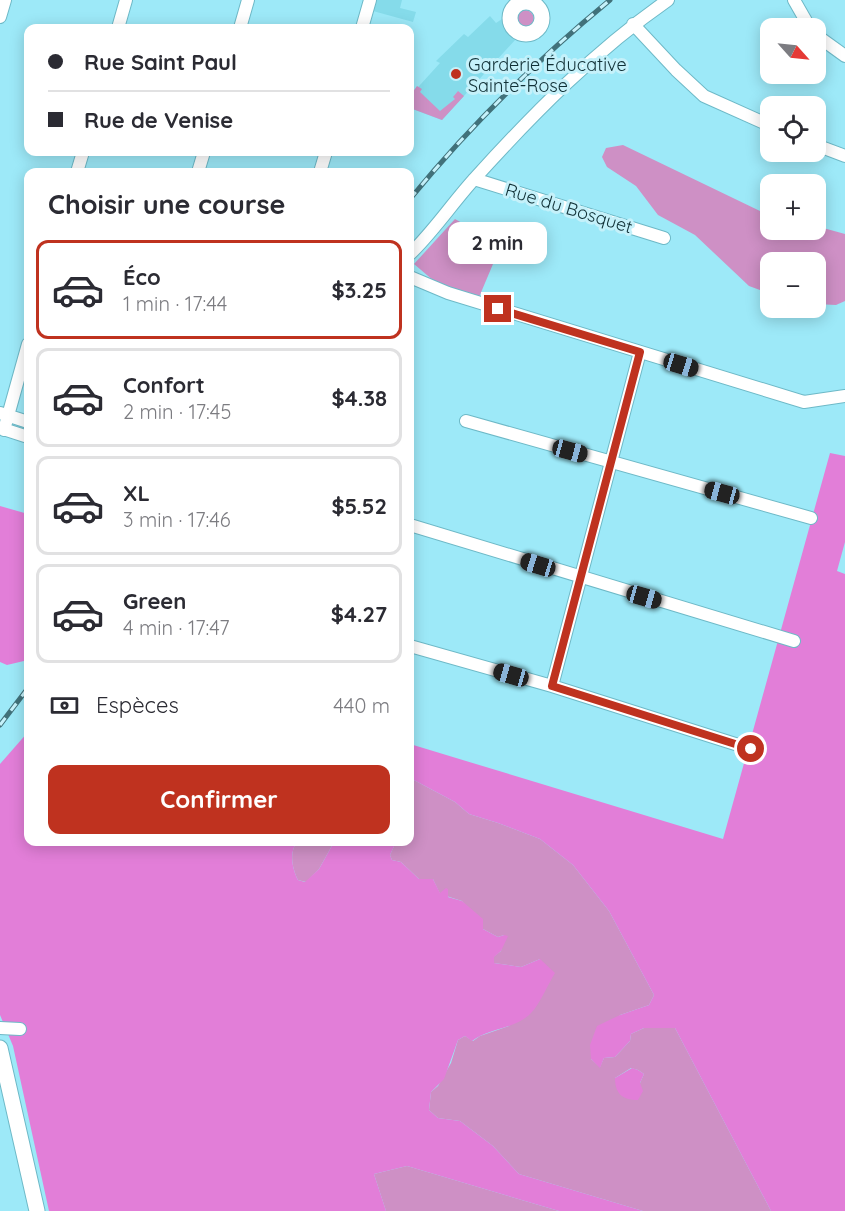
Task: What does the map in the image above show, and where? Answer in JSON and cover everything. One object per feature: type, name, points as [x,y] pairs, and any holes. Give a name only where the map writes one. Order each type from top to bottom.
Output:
[{"type":"street","points":[[0,17],[5,0]]},
{"type":"street","points":[[119,24],[126,0]]},
{"type":"street","points":[[241,24],[248,0]]},
{"type":"street","points":[[363,24],[370,0]]},
{"type":"street","points":[[414,249],[518,131],[633,24],[668,0]]},
{"type":"street","points":[[794,0],[804,18]]},
{"type":"street","points":[[633,24],[676,70],[705,96],[760,121]]},
{"type":"street","points":[[826,42],[845,56]]},
{"type":"street","points":[[826,149],[845,156]]},
{"type":"street","name":"Rue du Bosquet","points":[[474,179],[664,238]]},
{"type":"street","points":[[414,279],[448,293],[804,402],[845,396]]},
{"type":"street","points":[[552,686],[640,352]]},
{"type":"street","points":[[24,356],[4,415],[2,429],[24,436]]},
{"type":"street","points":[[4,415],[24,421]]},
{"type":"street","points":[[465,422],[811,518]]},
{"type":"street","points":[[414,526],[794,641]]},
{"type":"street","points":[[414,647],[552,686],[751,749]]},
{"type":"street","points":[[0,1028],[20,1029]]},
{"type":"street","points":[[0,1048],[37,1211]]},
{"type":"shaded area","points":[[377,0],[402,0],[400,8],[416,12],[413,22],[373,11]]},
{"type":"shaded area","points":[[521,10],[529,10],[534,15],[532,26],[521,28],[516,23],[516,15]]},
{"type":"shaded area","name":"Garderie Éducative Sainte-Rose","points":[[490,16],[496,23],[502,19],[506,30],[516,39],[442,120],[414,110],[414,92],[440,63],[436,61],[464,34],[468,37]]},
{"type":"shaded area","points":[[417,86],[422,89],[420,92],[440,111],[455,99],[453,97],[458,91],[464,96],[442,120],[414,110],[414,90]]},
{"type":"shaded area","points":[[623,145],[760,211],[760,240],[826,240],[826,229],[845,234],[845,301],[836,305],[826,304],[826,252],[760,252],[760,290],[749,286],[695,235],[658,215],[636,186],[607,167],[602,157],[606,148]]},
{"type":"shaded area","points":[[455,219],[501,245],[477,302],[448,293],[414,264]]},
{"type":"shaded area","points":[[830,453],[845,456],[845,542],[837,571],[845,574],[845,1211],[771,1211],[675,1028],[644,1028],[631,1034],[630,1041],[615,1057],[604,1058],[600,1068],[591,1059],[590,1045],[597,1026],[649,1005],[654,995],[609,911],[573,865],[540,839],[469,814],[455,802],[414,780],[414,745],[723,839]]},
{"type":"shaded area","points":[[0,506],[24,513],[24,661],[7,665],[0,662]]},
{"type":"shaded area","points":[[24,737],[24,846],[294,846],[292,855],[294,870],[298,880],[305,882],[319,869],[332,846],[394,846],[390,855],[392,860],[401,862],[419,879],[433,879],[440,893],[448,889],[448,897],[462,901],[483,919],[483,929],[498,937],[508,936],[501,951],[494,957],[494,963],[521,967],[540,959],[555,973],[538,1005],[525,1018],[472,1041],[465,1036],[458,1040],[444,1079],[431,1092],[429,1110],[438,1118],[460,1121],[493,1146],[519,1174],[643,1211],[559,1211],[407,1166],[374,1174],[386,1211],[49,1211],[13,1046],[0,1015],[0,764]]},
{"type":"shaded area","points":[[414,780],[455,802],[469,814],[540,839],[573,865],[609,911],[654,995],[649,1005],[620,1015],[591,1059],[600,1067],[604,1058],[615,1057],[630,1041],[631,1034],[644,1028],[675,1028],[771,1211],[643,1211],[519,1174],[493,1146],[460,1121],[438,1118],[429,1110],[431,1092],[438,1086],[451,1063],[458,1040],[465,1036],[473,1041],[480,1036],[509,1026],[540,959],[521,967],[494,963],[493,957],[501,951],[504,935],[498,937],[483,929],[462,901],[440,894],[433,879],[419,879],[401,862],[392,860],[390,855],[394,846],[414,846]],"holes":[[[631,1068],[644,1074],[640,1083],[615,1078]]]},
{"type":"shaded area","points":[[294,846],[332,846],[319,869],[306,882],[298,880],[293,865]]},
{"type":"shaded area","points":[[632,1068],[644,1074],[640,1083],[643,1091],[638,1100],[620,1095],[615,1083],[615,1078]]},
{"type":"shaded area","points":[[407,1166],[559,1211],[386,1211],[374,1174]]},
{"type":"railway","points":[[414,194],[505,95],[556,46],[610,0]]},
{"type":"railway","points":[[0,725],[24,693]]},
{"type":"place","name":"Garderie Éducative Sainte-Rose","points":[[456,74]]},
{"type":"route","points":[[498,309],[640,352],[552,686],[751,749]]}]
